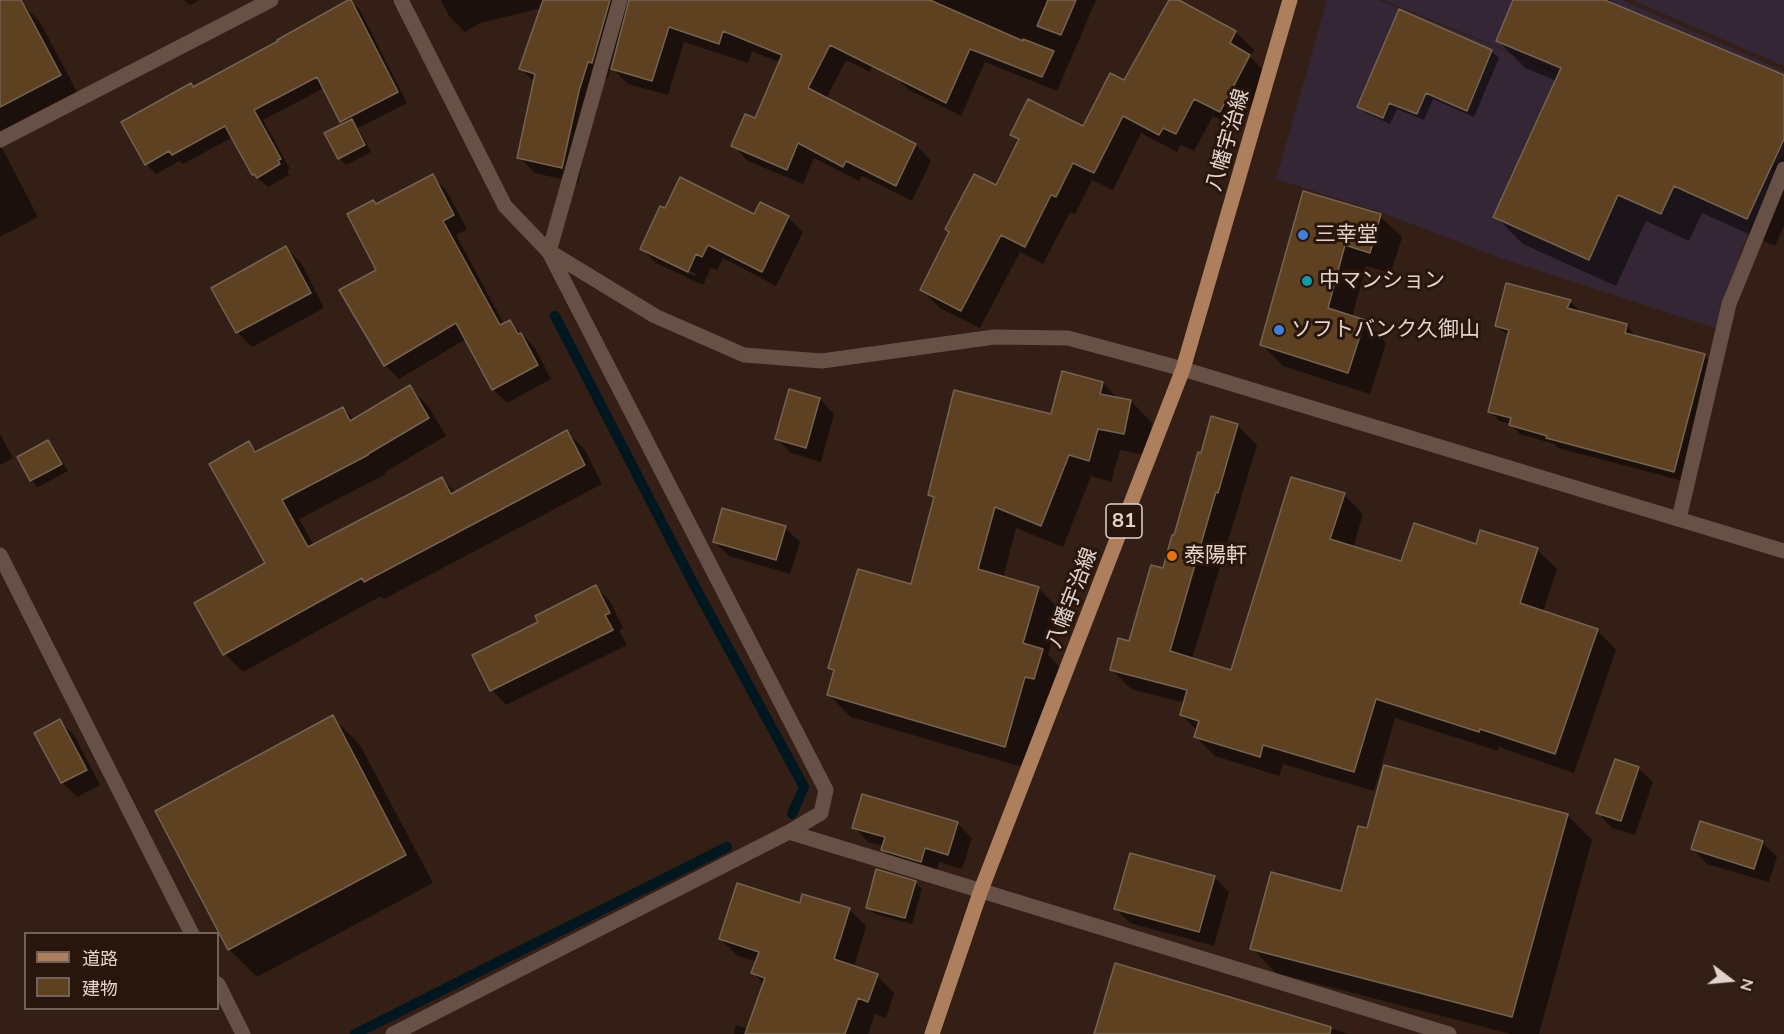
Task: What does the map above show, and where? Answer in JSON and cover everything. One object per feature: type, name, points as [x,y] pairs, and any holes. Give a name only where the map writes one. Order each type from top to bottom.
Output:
[{"type":"main road","name":"八幡宇治線","points":[[932,1034],[981,890],[1183,369],[1290,0]]},
{"type":"street","points":[[0,140],[271,0]]},
{"type":"street","points":[[402,0],[505,206],[549,252],[656,316],[744,355],[822,360],[994,337],[1068,338],[1183,369],[1784,551]]},
{"type":"street","points":[[393,1034],[789,832],[821,813],[826,789],[549,252],[620,0]]},
{"type":"street","points":[[1679,519],[1729,304],[1784,170]]},
{"type":"street","points":[[0,555],[191,932]]},
{"type":"street","points":[[789,832],[1449,1034]]},
{"type":"street","points":[[219,986],[243,1034]]},
{"type":"shaded area","points":[[1327,0],[1378,0],[1496,47],[1776,172],[1740,253],[1718,329],[1503,259],[1383,213],[1276,179]]},
{"type":"shaded area","points":[[1382,0],[1622,0],[1784,71],[1784,152],[1778,168],[1496,46]]},
{"type":"shaded area","points":[[1632,0],[1784,0],[1784,66]]},
{"type":"building","points":[[0,0],[21,0],[61,75],[0,107]]},
{"type":"building","points":[[351,0],[398,92],[340,122],[317,77],[254,110],[281,159],[278,160],[280,164],[257,178],[254,174],[252,175],[225,126],[172,155],[169,151],[145,165],[121,122],[191,83],[193,87]]},
{"type":"building","points":[[543,0],[610,0],[592,63],[588,62],[579,91],[562,168],[517,158],[535,74],[519,69]]},
{"type":"building","points":[[629,0],[930,0],[1023,41],[1023,39],[1054,51],[1042,77],[970,49],[946,103],[830,45],[808,88],[916,144],[896,186],[846,161],[843,167],[798,143],[787,170],[731,146],[745,114],[755,118],[782,55],[723,31],[719,44],[669,27],[652,81],[611,69]]},
{"type":"building","points":[[1048,0],[1076,0],[1061,35],[1037,26]]},
{"type":"building","points":[[1169,0],[1179,0],[1236,31],[1230,43],[1250,55],[1220,112],[1194,99],[1176,134],[1163,128],[1159,135],[1123,116],[1094,173],[1073,163],[1056,197],[1051,195],[1025,247],[1001,235],[961,311],[920,290],[949,232],[945,229],[974,174],[996,185],[1019,139],[1010,135],[1028,99],[1083,126],[1110,73],[1124,80]]},
{"type":"building","points":[[1513,0],[1605,0],[1784,75],[1784,139],[1747,219],[1674,186],[1661,214],[1618,195],[1589,260],[1493,217],[1561,68],[1496,41]]},
{"type":"building","points":[[1399,9],[1492,50],[1467,111],[1426,93],[1417,114],[1389,103],[1383,118],[1357,107]]},
{"type":"building","points":[[352,119],[365,145],[338,159],[324,133]]},
{"type":"building","points":[[433,174],[454,215],[443,221],[500,325],[510,320],[518,334],[521,333],[538,365],[492,390],[456,323],[384,366],[339,290],[376,270],[347,214],[373,200],[376,204]]},
{"type":"building","points":[[680,177],[754,214],[760,202],[789,216],[762,272],[708,245],[702,257],[696,254],[688,272],[640,249],[660,206],[665,208]]},
{"type":"building","name":"中マンション","points":[[1303,191],[1381,214],[1370,253],[1345,245],[1328,308],[1365,320],[1348,373],[1260,345]]},
{"type":"building","points":[[286,246],[311,293],[236,333],[211,288]]},
{"type":"building","points":[[1506,283],[1571,300],[1567,308],[1627,324],[1625,333],[1705,354],[1674,472],[1546,438],[1547,436],[1509,425],[1511,418],[1488,412],[1509,330],[1495,326]]},
{"type":"building","points":[[1062,371],[1103,382],[1100,394],[1131,400],[1124,434],[1098,429],[1089,461],[1069,455],[1041,526],[995,507],[978,569],[1039,587],[1023,643],[1043,649],[1034,679],[1025,677],[1005,747],[827,695],[834,670],[828,668],[858,569],[911,584],[934,497],[928,495],[954,390],[1051,414]]},
{"type":"building","points":[[410,385],[429,418],[368,455],[282,500],[308,547],[442,477],[451,494],[567,430],[585,465],[364,582],[362,578],[223,655],[194,603],[265,563],[209,464],[249,441],[255,452],[343,407],[350,421]]},
{"type":"building","points":[[789,389],[820,398],[806,448],[775,439]]},
{"type":"building","points":[[1211,416],[1238,424],[1170,651],[1231,670],[1291,477],[1345,493],[1330,539],[1401,561],[1414,523],[1476,544],[1480,530],[1538,548],[1520,603],[1598,629],[1555,754],[1480,729],[1479,732],[1376,699],[1354,772],[1263,745],[1260,757],[1194,737],[1199,721],[1180,715],[1187,690],[1110,670],[1118,638],[1129,641],[1151,565],[1163,568]]},
{"type":"building","points":[[48,440],[62,464],[30,481],[17,457]]},
{"type":"building","points":[[722,508],[786,526],[776,560],[713,542]]},
{"type":"building","points":[[596,585],[610,613],[605,615],[613,630],[490,691],[472,655],[538,622],[535,616]]},
{"type":"building","points":[[333,715],[406,855],[228,950],[155,811]]},
{"type":"building","points":[[60,719],[87,770],[61,783],[34,733]]},
{"type":"building","points":[[1615,759],[1639,767],[1621,821],[1596,813]]},
{"type":"building","points":[[1384,765],[1568,814],[1512,1017],[1250,949],[1271,872],[1341,891],[1358,826],[1367,828]]},
{"type":"building","points":[[862,794],[958,822],[948,855],[925,848],[921,862],[881,850],[885,837],[852,828]]},
{"type":"building","points":[[1700,821],[1763,841],[1754,869],[1691,849]]},
{"type":"building","points":[[1130,853],[1215,876],[1199,932],[1114,909]]},
{"type":"building","points":[[876,869],[916,881],[905,918],[866,908]]},
{"type":"building","points":[[737,883],[800,903],[802,894],[850,908],[834,959],[878,974],[868,1002],[858,998],[845,1034],[745,1034],[765,978],[751,973],[759,952],[719,939]]},
{"type":"building","points":[[1115,963],[1331,1027],[1330,1034],[1094,1034]]},
{"type":"waterway","points":[[555,316],[692,581],[804,787],[792,814]]},
{"type":"waterway","points":[[355,1034],[727,847]]},
{"type":"place","name":"三幸堂","points":[[1303,235]]},
{"type":"place","name":"中マンション","points":[[1307,281]]},
{"type":"place","name":"ソフトバンク久御山","points":[[1279,330]]},
{"type":"place","name":"泰陽軒","points":[[1172,556]]}]
